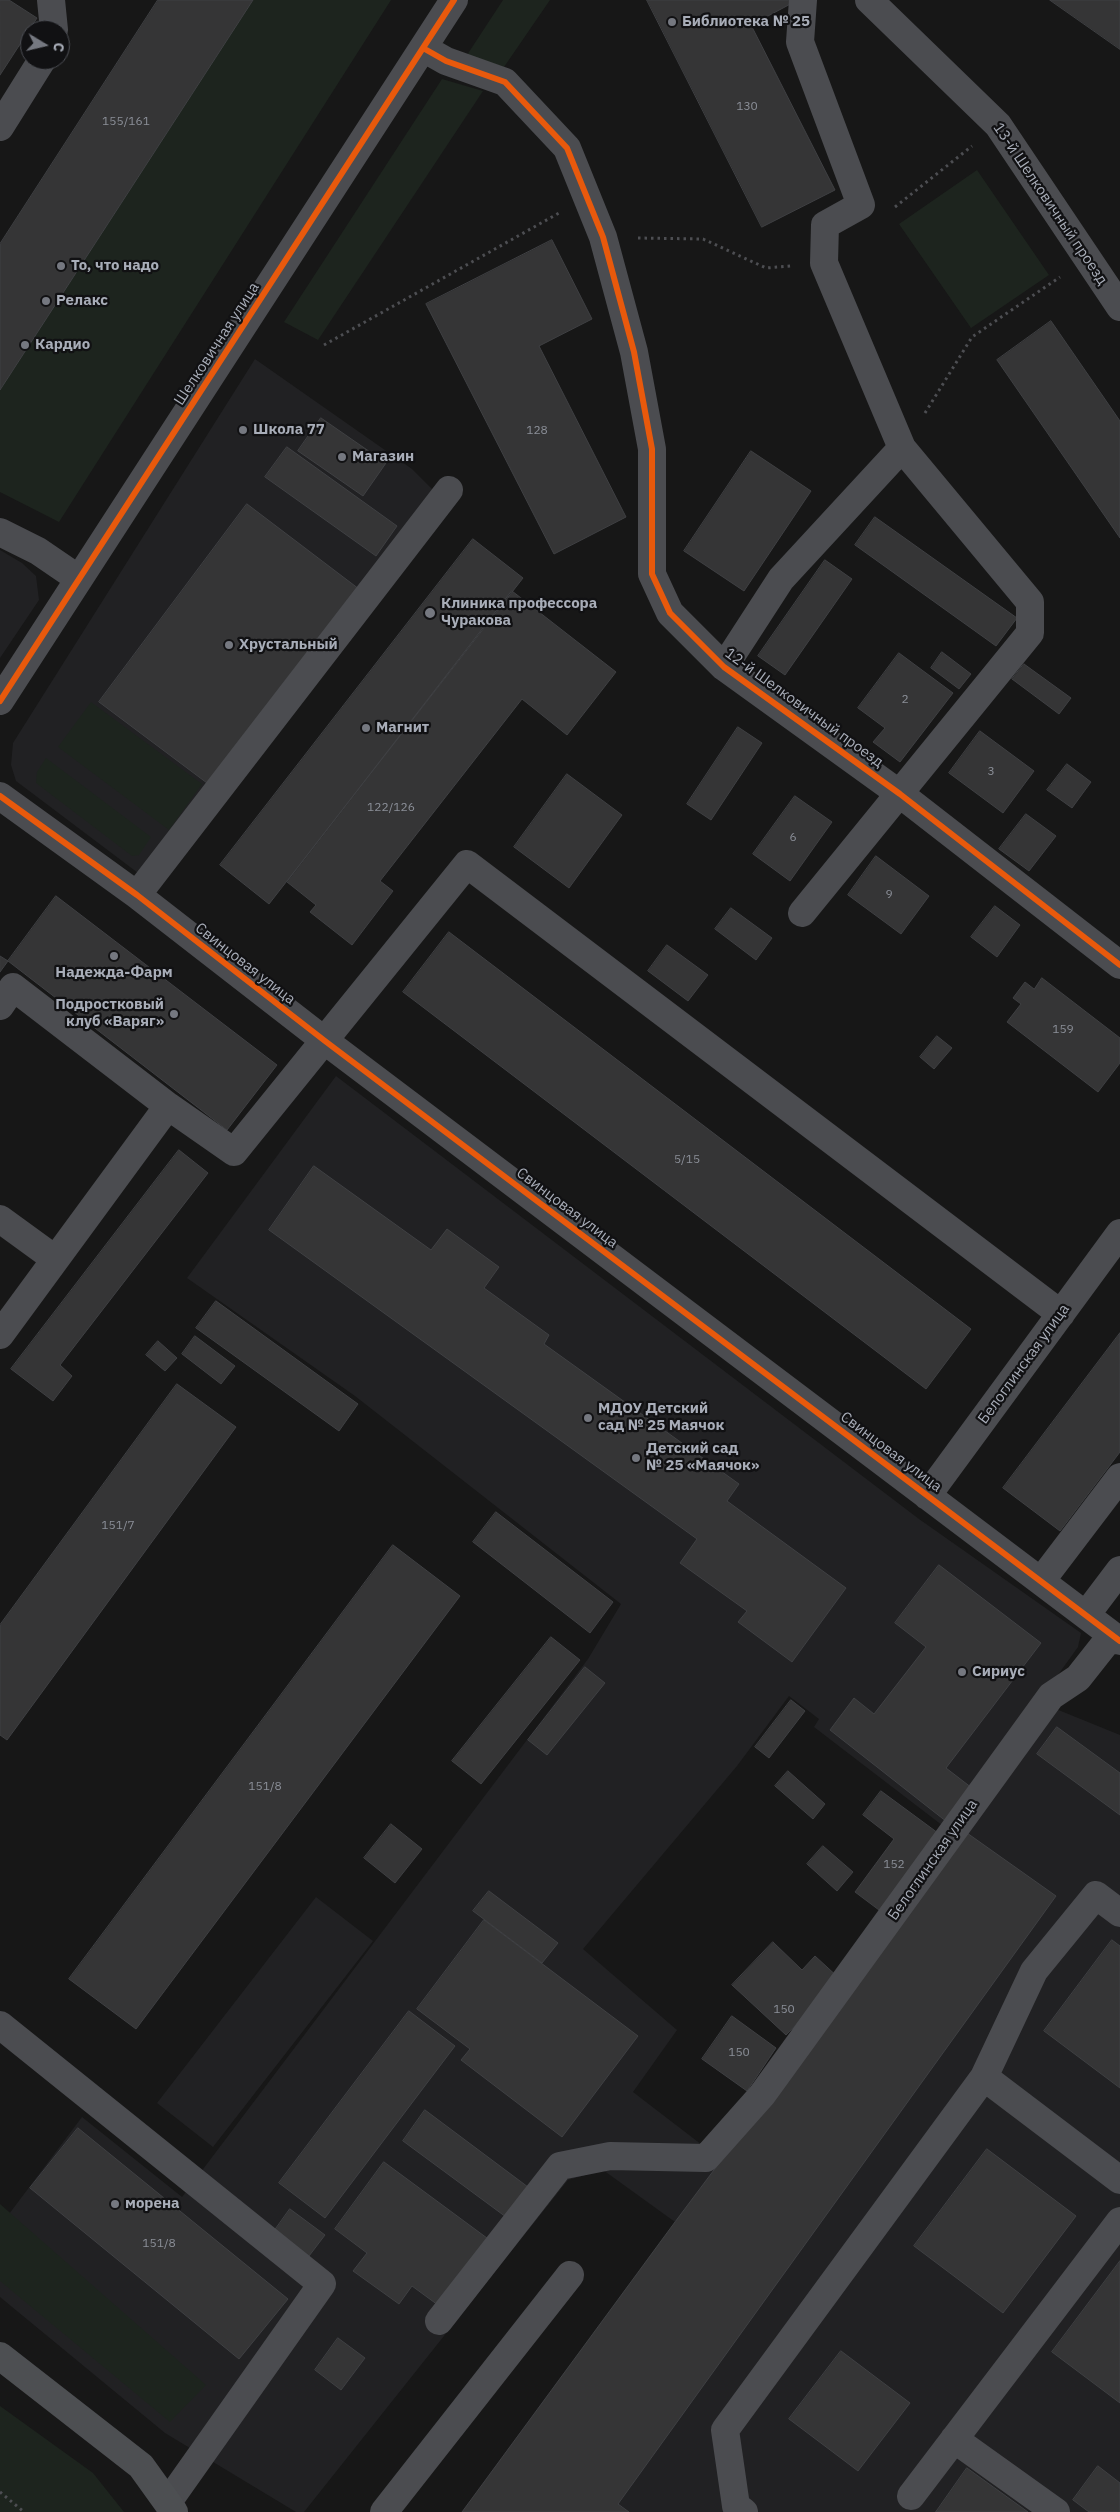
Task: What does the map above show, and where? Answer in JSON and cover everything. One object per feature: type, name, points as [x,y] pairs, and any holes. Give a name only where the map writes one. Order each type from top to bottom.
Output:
[{"type":"main road","points":[[0,2356],[141,2466],[171,2507]]},
{"type":"street","points":[[52,0],[53,20]]},
{"type":"street","name":"Шелковичная улица","points":[[0,700],[454,0]]},
{"type":"street","points":[[802,912],[1030,634],[1030,602],[902,448],[824,263],[825,224],[861,205],[800,42],[803,0]]},
{"type":"street","name":"13-й Шелковичный проезд","points":[[869,0],[998,125],[1120,307]]},
{"type":"street","name":"12-й Шелковичный проезд","points":[[423,48],[446,61],[505,82],[567,148],[588,197],[602,237],[634,352],[652,449],[652,574],[670,613],[724,667],[900,794],[1120,965]]},
{"type":"street","points":[[0,127],[36,70]]},
{"type":"street","points":[[724,667],[781,580],[902,448]]},
{"type":"street","points":[[137,895],[449,490]]},
{"type":"street","points":[[0,532],[38,551],[79,579]]},
{"type":"street","name":"Свинцовая улица","points":[[0,796],[137,895],[325,1041],[1116,1638]]},
{"type":"street","points":[[0,1006],[13,988],[168,1106],[234,1152],[466,864],[1060,1314]]},
{"type":"street","points":[[0,1335],[168,1106]]},
{"type":"street","points":[[0,1219],[55,1259]]},
{"type":"street","name":"Белоглинская улица","points":[[927,1496],[1120,1233]]},
{"type":"street","points":[[1041,1581],[1120,1477]]},
{"type":"street","points":[[1086,1615],[1120,1570]]},
{"type":"street","name":"Белоглинская улица","points":[[439,2321],[560,2166],[610,2156],[706,2158],[762,2095],[1051,1696],[1078,1678],[1116,1638]]},
{"type":"street","points":[[744,2512],[736,2506],[725,2430],[984,2077],[1034,1971],[1096,1895],[1120,1913]]},
{"type":"street","points":[[0,2025],[322,2284],[171,2507]]},
{"type":"street","points":[[984,2077],[1120,2180]]},
{"type":"street","points":[[911,2496],[1120,2221]]},
{"type":"street","points":[[384,2512],[570,2275]]},
{"type":"street","points":[[954,2439],[1056,2512]]},
{"type":"path","points":[[892,209],[998,125]]},
{"type":"path","points":[[324,345],[588,197]]},
{"type":"path","points":[[602,237],[703,239],[766,268],[824,263]]},
{"type":"path","points":[[902,448],[972,337],[1087,258]]},
{"type":"path","points":[[0,2492],[24,2512]]},
{"type":"shaded area","points":[[253,0],[391,0],[59,522],[0,492],[0,390]]},
{"type":"shaded area","points":[[503,0],[550,0],[504,67],[467,55]]},
{"type":"shaded area","points":[[442,79],[483,91],[318,340],[284,322]]},
{"type":"shaded area","points":[[977,170],[1049,275],[971,328],[899,224]]},
{"type":"shaded area","points":[[255,359],[412,469],[434,491],[146,879],[16,781],[11,765],[13,743]]},
{"type":"shaded area","points":[[0,550],[22,563],[36,576],[39,600],[0,658]]},
{"type":"shaded area","points":[[91,702],[202,784],[169,830],[58,747]]},
{"type":"shaded area","points":[[46,758],[151,837],[139,855],[132,856],[36,783],[37,772]]},
{"type":"shaded area","points":[[336,1076],[919,1519],[1081,1633],[1078,1647],[947,1829],[814,1727],[819,1719],[789,1696],[737,1766],[583,1949],[677,2030],[633,2092],[706,2148],[1056,1709],[1120,1735],[1120,2512],[462,2512],[675,2222],[603,2170],[568,2180],[304,2512],[296,2512],[165,2433],[0,2297],[0,2226],[82,2117],[182,2197],[588,1659],[621,1604],[355,1396],[187,1278]]},
{"type":"shaded area","points":[[316,1897],[373,1941],[213,2147],[157,2103]]},
{"type":"shaded area","points":[[0,2204],[206,2385],[170,2422],[0,2281]]},
{"type":"shaded area","points":[[0,2406],[93,2473],[124,2512],[0,2512]]},
{"type":"building","points":[[0,0],[9,0],[37,18],[36,20],[20,20],[20,44],[0,75]]},
{"type":"building","points":[[158,0],[253,0],[0,390],[0,244]]},
{"type":"building","points":[[647,0],[798,0],[751,25],[835,190],[762,227]]},
{"type":"building","points":[[1050,0],[1120,0],[1120,49]]},
{"type":"building","points":[[552,240],[592,319],[539,346],[626,517],[554,554],[426,304]]},
{"type":"building","points":[[1051,321],[1120,421],[1120,538],[997,360]]},
{"type":"building","name":"Магазин","points":[[321,418],[386,463],[363,496],[298,451]]},
{"type":"building","points":[[287,447],[397,526],[376,556],[265,477]]},
{"type":"building","points":[[751,451],[811,491],[744,591],[684,551]]},
{"type":"building","name":"Хрустальный","points":[[247,504],[359,589],[211,786],[99,702]]},
{"type":"building","points":[[875,517],[1017,618],[996,646],[855,545]]},
{"type":"building","name":"Магнит","points":[[473,539],[523,578],[269,904],[220,865]]},
{"type":"building","points":[[825,560],[852,579],[785,675],[758,656]]},
{"type":"building","points":[[512,591],[616,672],[567,735],[522,699],[380,881],[393,891],[352,945],[310,912],[316,905],[287,882]]},
{"type":"building","points":[[942,652],[971,674],[959,689],[931,668]]},
{"type":"building","points":[[899,653],[953,693],[900,762],[873,742],[885,728],[858,708]]},
{"type":"building","points":[[1024,664],[1071,698],[1059,714],[1012,679]]},
{"type":"building","points":[[738,727],[762,743],[711,820],[687,804]]},
{"type":"building","points":[[980,731],[1034,771],[1003,813],[949,773]]},
{"type":"building","points":[[1067,764],[1091,782],[1072,808],[1047,790]]},
{"type":"building","points":[[567,774],[622,815],[569,888],[514,847]]},
{"type":"building","points":[[795,796],[832,822],[790,881],[753,854]]},
{"type":"building","points":[[1026,814],[1056,836],[1029,871],[999,849]]},
{"type":"building","points":[[876,856],[929,896],[901,934],[848,895]]},
{"type":"building","points":[[56,896],[277,1065],[227,1130],[8,961]]},
{"type":"building","points":[[995,906],[1020,925],[997,957],[971,937]]},
{"type":"building","points":[[731,908],[772,938],[756,960],[715,929]]},
{"type":"building","points":[[449,932],[971,1329],[926,1389],[403,992]]},
{"type":"building","points":[[667,945],[708,975],[688,1001],[648,971]]},
{"type":"building","points":[[0,956],[8,961],[0,972]]},
{"type":"building","points":[[1042,978],[1120,1038],[1120,1063],[1098,1092],[1007,1022],[1021,1004],[1013,998],[1025,982],[1034,989]]},
{"type":"building","points":[[937,1036],[952,1048],[934,1069],[920,1057]]},
{"type":"building","points":[[179,1150],[208,1173],[60,1365],[72,1376],[53,1401],[11,1369]]},
{"type":"building","name":"МДОУ Детский сад № 25 Маячок","points":[[314,1166],[431,1250],[447,1229],[499,1267],[484,1288],[549,1335],[544,1344],[739,1484],[727,1501],[846,1588],[792,1662],[738,1622],[747,1611],[680,1563],[697,1539],[269,1230]]},
{"type":"building","points":[[216,1301],[358,1404],[339,1431],[196,1328]]},
{"type":"building","points":[[1120,1333],[1120,1452],[1060,1531],[1003,1488]]},
{"type":"building","points":[[195,1336],[235,1366],[221,1384],[182,1354]]},
{"type":"building","points":[[158,1341],[177,1358],[165,1371],[146,1355]]},
{"type":"building","points":[[177,1384],[236,1427],[7,1740],[0,1735],[0,1625]]},
{"type":"building","points":[[496,1512],[613,1602],[590,1633],[473,1542]]},
{"type":"building","points":[[393,1545],[460,1596],[136,2029],[69,1979]]},
{"type":"building","name":"Сириус","points":[[939,1565],[1041,1643],[946,1768],[972,1788],[947,1822],[830,1730],[854,1698],[874,1714],[926,1647],[895,1623]]},
{"type":"building","points":[[551,1637],[580,1660],[481,1784],[452,1761]]},
{"type":"building","points":[[585,1667],[605,1683],[547,1755],[528,1740]]},
{"type":"building","points":[[791,1700],[805,1711],[769,1758],[755,1747]]},
{"type":"building","points":[[1057,1727],[1120,1773],[1120,1815],[1037,1754]]},
{"type":"building","points":[[788,1771],[825,1804],[813,1819],[775,1786]]},
{"type":"building","points":[[881,1791],[938,1833],[879,1910],[855,1892],[894,1839],[863,1815]]},
{"type":"building","points":[[391,1824],[422,1849],[395,1883],[364,1858]]},
{"type":"building","points":[[967,1833],[1056,1896],[618,2504],[629,2512],[462,2512],[675,2222]]},
{"type":"building","points":[[823,1846],[853,1872],[837,1891],[807,1864]]},
{"type":"building","points":[[489,1891],[558,1943],[542,1963],[473,1911]]},
{"type":"building","points":[[484,1920],[638,2036],[562,2137],[461,2060],[470,2049],[417,2009]]},
{"type":"building","points":[[1112,1940],[1120,1946],[1120,2088],[1044,2031]]},
{"type":"building","points":[[773,1942],[802,1970],[815,1956],[840,1979],[786,2035],[732,1985]]},
{"type":"building","points":[[409,2011],[455,2046],[325,2218],[279,2183]]},
{"type":"building","points":[[732,2016],[776,2048],[747,2091],[702,2059]]},
{"type":"building","points":[[425,2110],[528,2187],[506,2217],[403,2141]]},
{"type":"building","points":[[78,2128],[288,2299],[239,2359],[30,2188]]},
{"type":"building","points":[[987,2149],[1076,2216],[1003,2313],[914,2246]]},
{"type":"building","points":[[384,2162],[491,2241],[442,2308],[412,2286],[399,2304],[353,2271],[367,2253],[335,2229]]},
{"type":"building","points":[[290,2209],[325,2235],[309,2256],[275,2230]]},
{"type":"building","points":[[1120,2261],[1120,2403],[1052,2352]]},
{"type":"building","points":[[338,2338],[365,2358],[341,2390],[315,2370]]},
{"type":"building","points":[[841,2351],[910,2403],[858,2471],[789,2419]]},
{"type":"building","points":[[1098,2466],[1120,2483],[1120,2512],[1089,2512],[1073,2500]]},
{"type":"building","points":[[967,2468],[1028,2512],[936,2512]]},
{"type":"cycle path","points":[[0,701],[454,0]]},
{"type":"cycle path","points":[[423,48],[446,61],[505,82],[567,148],[603,237],[634,352],[652,449],[652,574],[670,613],[724,667],[900,794],[1120,965]]},
{"type":"cycle path","points":[[0,796],[137,895],[325,1041],[1120,1641]]},
{"type":"place","name":"Библиотека № 25","points":[[672,22]]},
{"type":"place","name":"То, что надо","points":[[61,266]]},
{"type":"place","name":"Релакс","points":[[46,301]]},
{"type":"place","name":"Кардио","points":[[25,345]]},
{"type":"place","name":"Школа 77","points":[[243,430]]},
{"type":"place","name":"Магазин","points":[[342,457]]},
{"type":"place","name":"Клиника профессора Чуракова","points":[[430,613]]},
{"type":"place","name":"Хрустальный","points":[[229,645]]},
{"type":"place","name":"Магнит","points":[[366,728]]},
{"type":"place","name":"Надежда-Фарм","points":[[114,956]]},
{"type":"place","name":"Подростковый клуб «Варяг»","points":[[174,1014]]},
{"type":"place","name":"МДОУ Детский сад № 25 Маячок","points":[[588,1418]]},
{"type":"place","name":"Детский сад № 25 «Маячок»","points":[[636,1458]]},
{"type":"place","name":"Сириус","points":[[962,1672]]},
{"type":"place","name":"морена","points":[[115,2204]]}]
